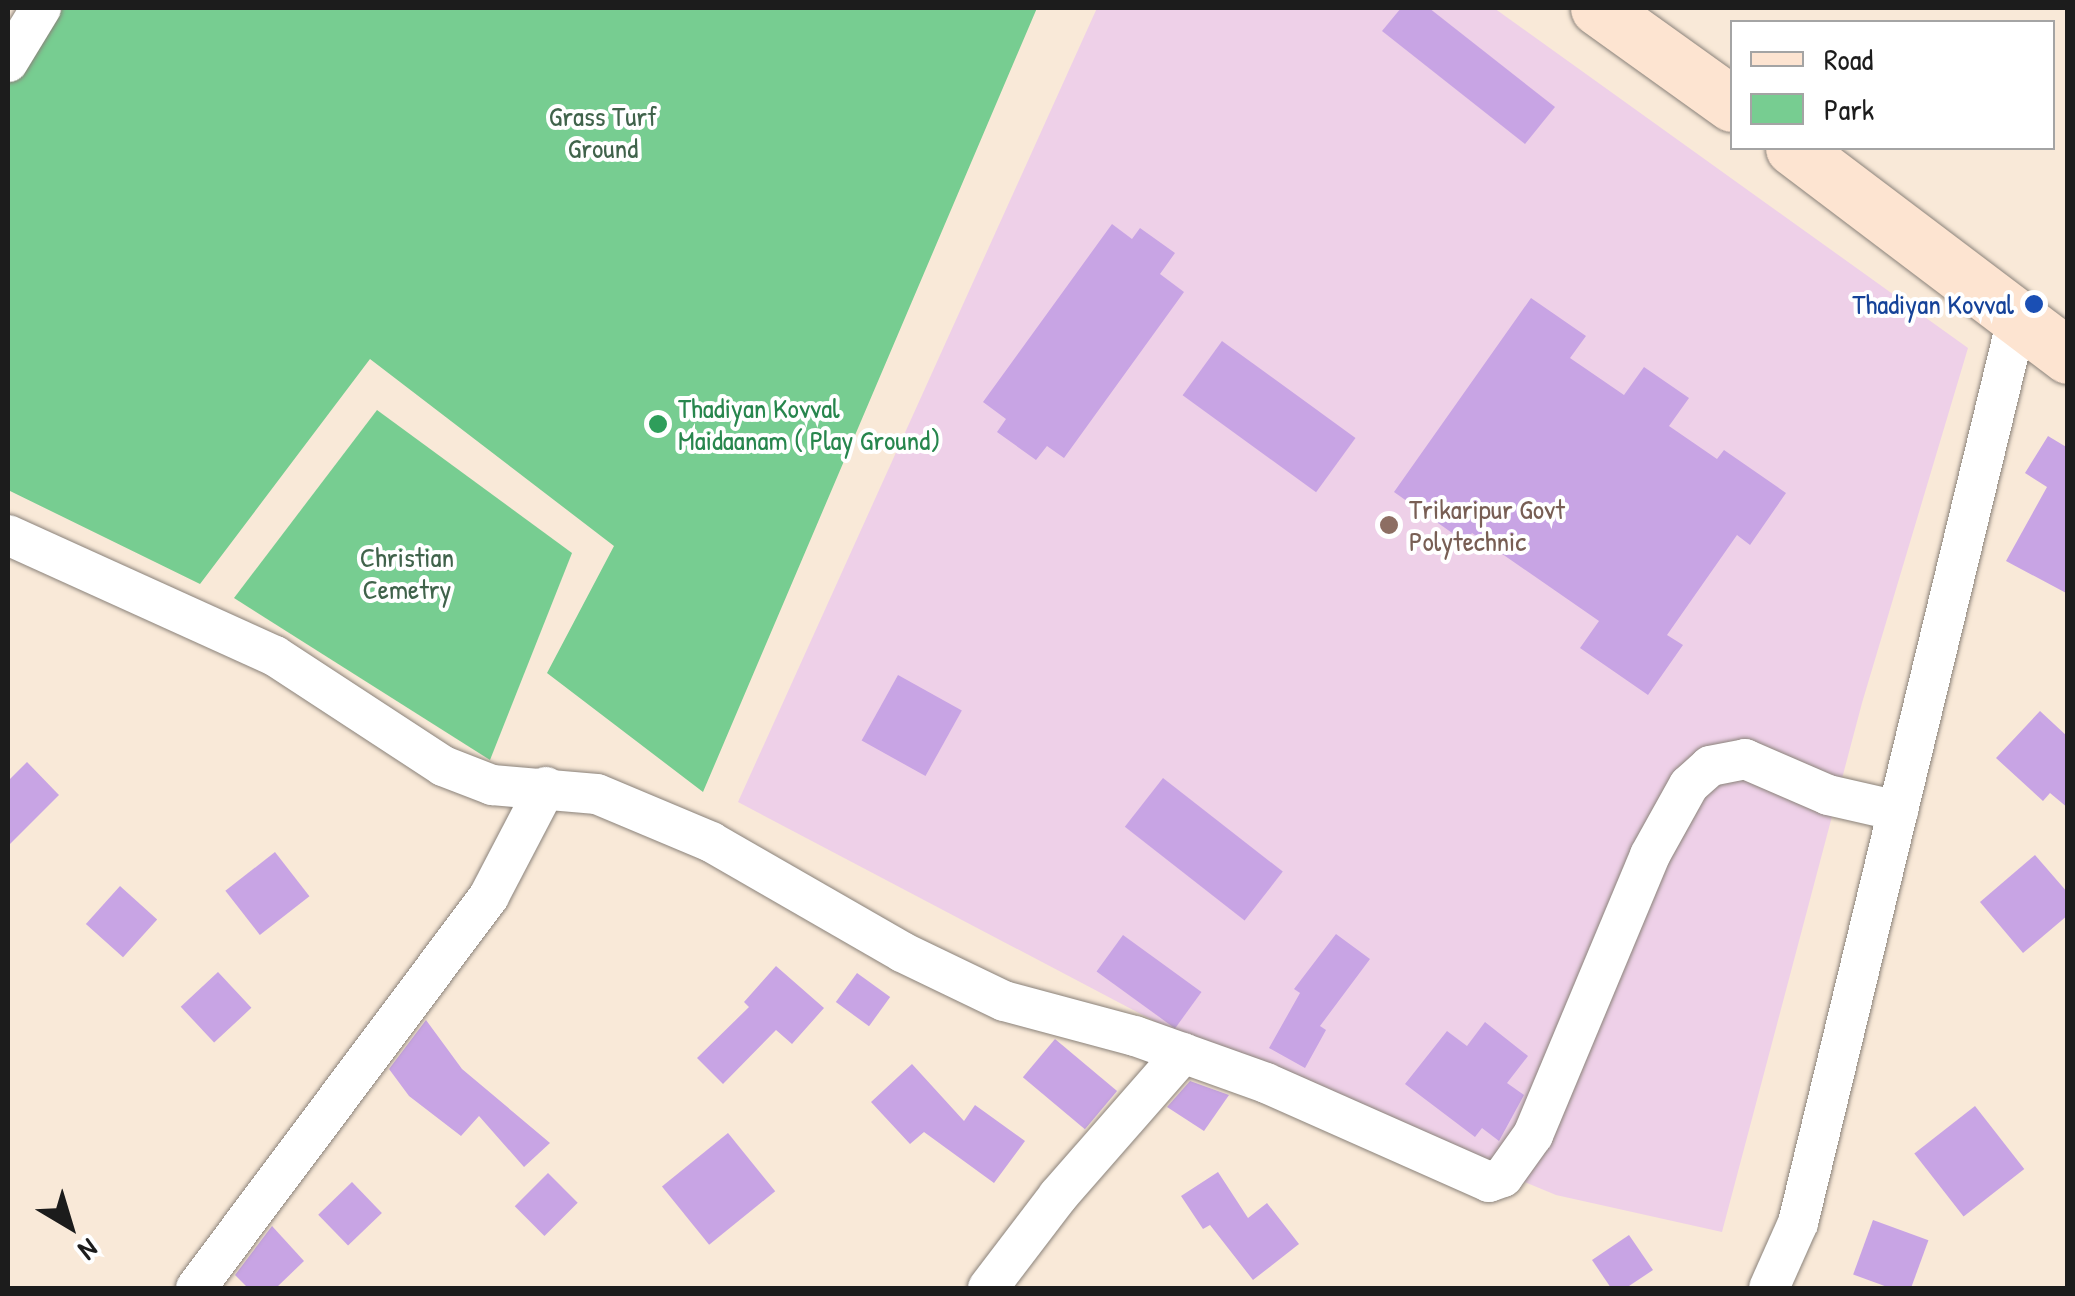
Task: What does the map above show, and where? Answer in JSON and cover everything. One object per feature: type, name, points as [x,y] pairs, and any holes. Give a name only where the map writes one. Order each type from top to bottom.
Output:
[{"type":"main road","points":[[1598,8],[1730,103]]},
{"type":"main road","points":[[1796,150],[2068,356]]},
{"type":"street","points":[[8,62],[40,8]]},
{"type":"street","points":[[1769,1288],[1798,1223],[2016,320]]},
{"type":"street","points":[[8,534],[276,656],[443,766],[492,785],[597,794],[711,842],[902,952],[1004,1001],[1183,1053],[1489,1182],[1502,1176],[1534,1135],[1650,855],[1689,785],[1710,766],[1745,759],[1828,795],[1898,811]]},
{"type":"street","points":[[196,1288],[489,896],[546,787]]},
{"type":"street","points":[[988,1288],[1058,1196],[1183,1053]]},
{"type":"shaded area","name":"Trikaripur Govt Polytechnic","points":[[1097,8],[1494,8],[1968,348],[1862,703],[1722,1232],[1556,1195],[1230,1061],[738,802]]},
{"type":"green space","name":"Thadiyan Kovval Maidaanam ( Play Ground)","points":[[63,8],[1037,8],[703,792],[547,673],[614,546],[370,359],[200,584],[8,490],[8,84]]},
{"type":"green space","name":"Christian Cemetry","points":[[377,410],[572,553],[490,760],[234,598]]},
{"type":"building","points":[[1401,8],[1429,8],[1555,107],[1525,144],[1382,31]]},
{"type":"building","points":[[1112,224],[1132,239],[1140,228],[1175,253],[1160,274],[1184,292],[1064,458],[1047,446],[1036,460],[997,432],[1006,419],[983,402]]},
{"type":"building","points":[[1531,298],[1586,336],[1570,358],[1624,395],[1644,367],[1689,398],[1669,426],[1717,459],[1724,450],[1786,493],[1750,545],[1737,535],[1667,635],[1683,645],[1648,695],[1580,648],[1599,621],[1472,533],[1465,542],[1394,492]]},
{"type":"building","points":[[1222,341],[1355,438],[1316,492],[1183,395]]},
{"type":"building","points":[[2048,436],[2068,448],[2068,594],[2006,561],[2047,487],[2025,473]]},
{"type":"building","points":[[898,675],[962,710],[925,776],[862,741]]},
{"type":"building","points":[[2040,711],[2068,737],[2068,808],[2050,793],[2043,801],[1996,758]]},
{"type":"building","points":[[27,762],[59,795],[8,846],[8,781]]},
{"type":"building","points":[[1163,778],[1283,872],[1245,920],[1125,827]]},
{"type":"building","points":[[275,852],[309,896],[260,935],[225,891]]},
{"type":"building","points":[[2035,855],[2068,893],[2068,915],[2023,953],[1980,902]]},
{"type":"building","points":[[120,886],[157,919],[123,957],[86,924]]},
{"type":"building","points":[[1336,934],[1370,959],[1320,1026],[1326,1030],[1305,1068],[1269,1048],[1300,993],[1294,989]]},
{"type":"building","points":[[1123,935],[1201,992],[1175,1028],[1097,971]]},
{"type":"building","points":[[776,966],[824,1008],[792,1044],[776,1030],[723,1084],[697,1058],[749,1007],[744,1002]]},
{"type":"building","points":[[218,972],[251,1008],[214,1043],[181,1007]]},
{"type":"building","points":[[857,973],[890,997],[869,1026],[836,1002]]},
{"type":"building","points":[[426,1020],[462,1069],[550,1143],[524,1167],[479,1116],[461,1136],[409,1096],[389,1069]]},
{"type":"building","points":[[1485,1022],[1528,1056],[1507,1083],[1524,1095],[1499,1141],[1482,1128],[1475,1137],[1405,1084],[1447,1031],[1467,1046]]},
{"type":"building","points":[[1055,1039],[1117,1091],[1085,1129],[1023,1077]]},
{"type":"building","points":[[912,1064],[964,1121],[975,1105],[1025,1141],[994,1183],[924,1132],[910,1144],[871,1102]]},
{"type":"building","points":[[1190,1081],[1229,1095],[1204,1131],[1167,1107]]},
{"type":"building","points":[[1975,1106],[2024,1169],[1964,1216],[1914,1153]]},
{"type":"building","points":[[728,1133],[775,1191],[709,1245],[662,1186]]},
{"type":"building","points":[[1218,1172],[1248,1218],[1267,1203],[1299,1244],[1253,1280],[1210,1225],[1203,1229],[1181,1196]]},
{"type":"building","points":[[548,1173],[578,1203],[544,1236],[515,1206]]},
{"type":"building","points":[[352,1182],[382,1213],[348,1246],[318,1215]]},
{"type":"building","points":[[1873,1220],[1928,1240],[1911,1288],[1890,1288],[1853,1275]]},
{"type":"building","points":[[272,1226],[304,1261],[276,1288],[248,1288],[235,1275]]},
{"type":"building","points":[[1629,1235],[1653,1270],[1626,1288],[1611,1288],[1592,1260]]},
{"type":"place","name":"Thadiyan Kovval","points":[[2034,304]]},
{"type":"place","name":"Thadiyan Kovval Maidaanam ( Play Ground)","points":[[658,424]]},
{"type":"place","name":"Trikaripur Govt Polytechnic","points":[[1389,525]]},
{"type":"park label","name":"Grass Turf Ground","points":[[603,132]]}]
